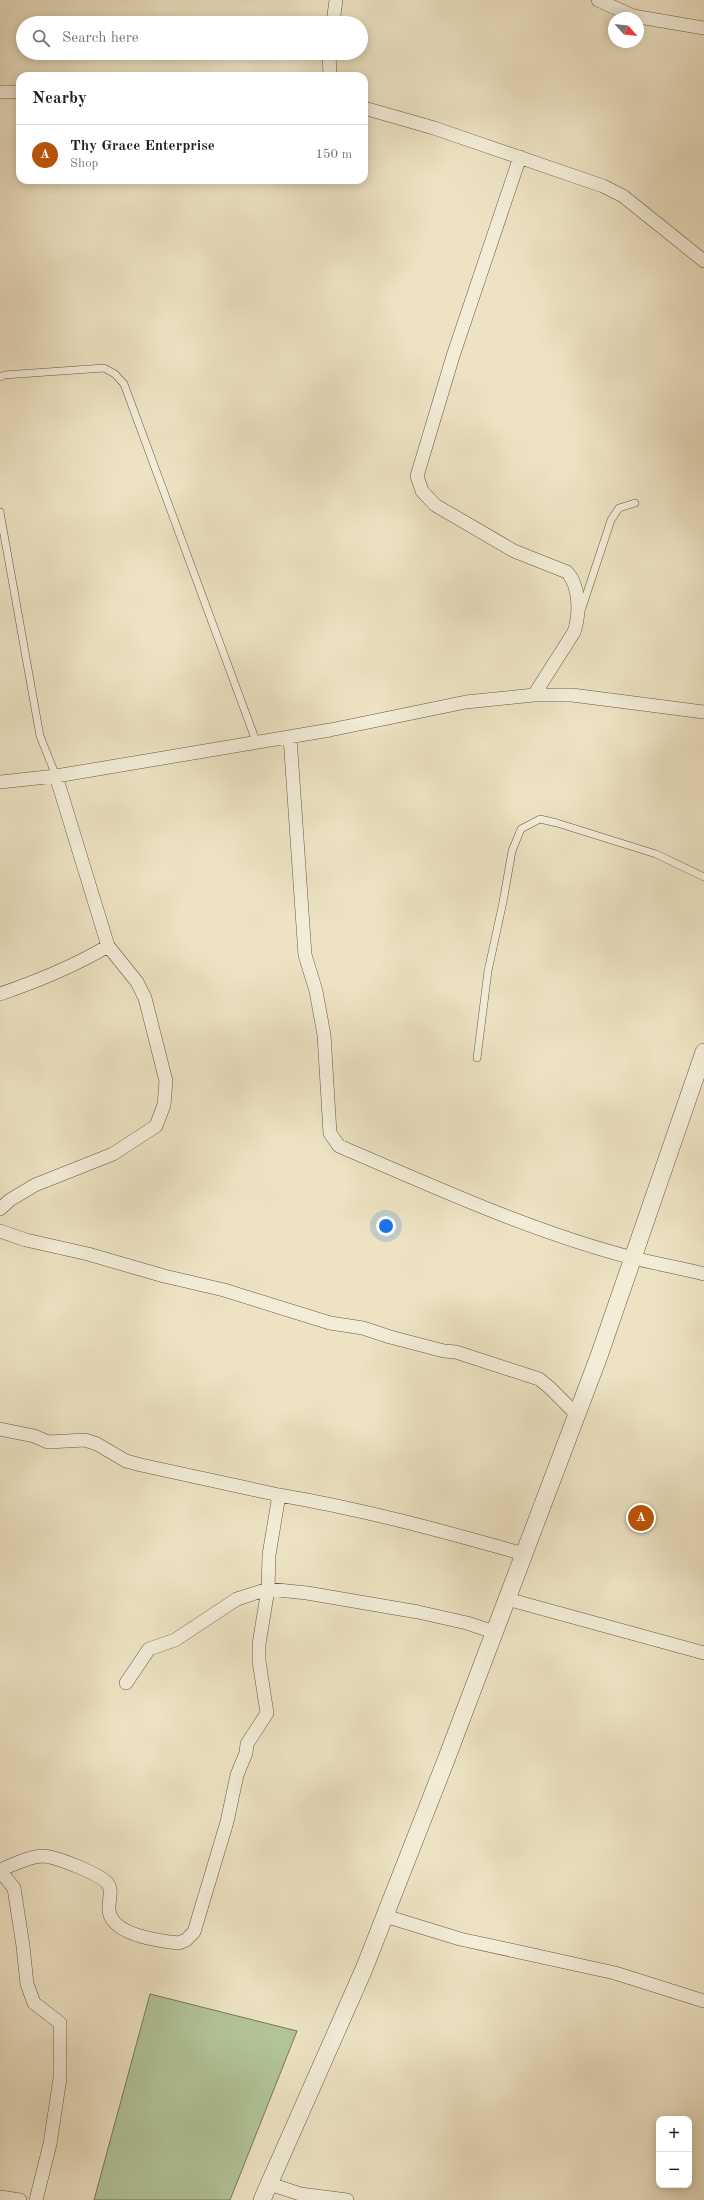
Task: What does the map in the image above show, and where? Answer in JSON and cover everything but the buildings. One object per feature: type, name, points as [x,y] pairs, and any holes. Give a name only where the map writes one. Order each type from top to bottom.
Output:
[{"type":"street","points":[[334,16],[336,0]]},
{"type":"street","points":[[598,0],[634,16],[704,28]]},
{"type":"street","points":[[329,60],[330,72]]},
{"type":"street","points":[[0,92],[16,92]]},
{"type":"street","points":[[368,109],[434,128],[603,186],[623,196],[703,256]]},
{"type":"street","points":[[520,157],[453,356],[416,476],[422,491],[434,505],[514,551],[567,572],[576,585],[577,622],[574,632],[534,695]]},
{"type":"street","points":[[0,782],[56,776],[256,741],[290,737],[466,702],[534,695],[572,695],[704,712]]},
{"type":"street","points":[[290,737],[305,955],[316,991],[324,1035],[329,1124],[334,1140],[339,1146],[458,1196],[550,1232],[633,1258],[704,1274]]},
{"type":"street","points":[[0,1209],[10,1200],[35,1185],[113,1154],[156,1126],[164,1105],[166,1081],[145,998],[137,982],[108,946],[56,776]]},
{"type":"street","points":[[0,994],[48,978],[79,964],[108,946]]},
{"type":"street","points":[[262,2200],[364,1969],[385,1916],[577,1415],[704,1052]]},
{"type":"street","points":[[0,1231],[26,1240],[88,1254],[164,1276],[224,1290],[330,1323],[363,1328],[390,1338],[444,1351],[456,1352],[539,1379],[549,1386],[577,1415]]},
{"type":"street","points":[[0,1429],[34,1436],[48,1442],[84,1440],[97,1444],[126,1461],[141,1465],[279,1495],[340,1505],[412,1522],[524,1554]]},
{"type":"street","points":[[36,2200],[50,2144],[60,2078],[60,2023],[34,2003],[27,1984],[14,1888],[0,1870],[44,1856],[56,1859],[97,1876],[107,1882],[110,1888],[110,1915],[113,1922],[124,1931],[179,1943],[186,1940],[194,1932],[228,1822],[237,1775],[247,1744],[252,1734],[268,1713],[259,1661],[268,1589],[268,1555],[279,1495]]},
{"type":"street","points":[[126,1683],[149,1649],[175,1640],[237,1599],[268,1589],[307,1593],[418,1612],[466,1623],[494,1632]]},
{"type":"street","points":[[507,1599],[704,1653]]},
{"type":"street","points":[[385,1916],[460,1939],[615,1973],[704,2001]]},
{"type":"street","points":[[270,2184],[300,2194],[347,2200]]},
{"type":"street","points":[[0,2197],[20,2200]]},
{"type":"lane","points":[[0,377],[4,375],[104,368],[116,374],[124,384],[256,741]]},
{"type":"lane","points":[[577,622],[611,520],[619,508],[635,503]]},
{"type":"lane","points":[[0,512],[40,736],[56,776]]},
{"type":"lane","points":[[477,1058],[488,971],[504,902],[512,851],[521,829],[540,819],[557,823],[656,854],[704,877]]},
{"type":"green space","points":[[150,1994],[297,2031],[230,2200],[94,2200]]},
{"type":"place","name":"Thy Grace Enterprise","points":[[641,1518]]}]
